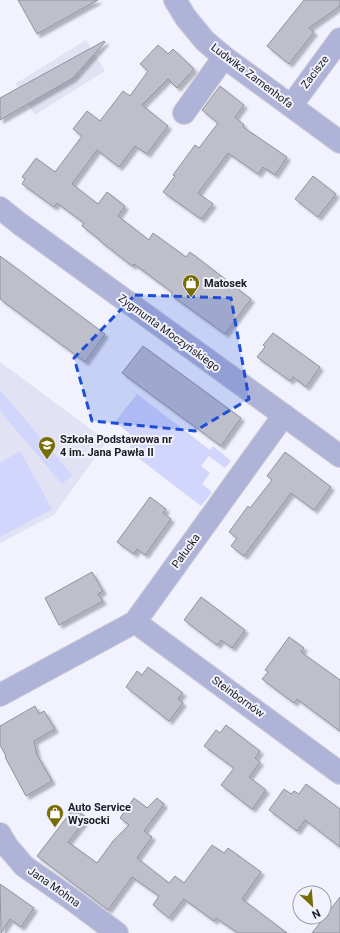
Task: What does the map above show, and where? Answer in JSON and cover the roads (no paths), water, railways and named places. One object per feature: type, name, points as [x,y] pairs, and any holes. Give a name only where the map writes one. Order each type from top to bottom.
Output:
[{"type":"street","name":"Ludwika Zamenhofa","points":[[175,0],[196,32],[224,57],[340,142]]},
{"type":"street","name":"Zacisze","points":[[291,106],[340,39]]},
{"type":"street","points":[[184,112],[224,57]]},
{"type":"street","name":"Zygmunta Moczyńskiego","points":[[0,208],[133,307],[340,456]]},
{"type":"street","name":"Pałucka","points":[[0,695],[135,622],[284,415]]},
{"type":"street","name":"Steinbornów","points":[[135,622],[340,773]]},
{"type":"street","name":"Jana Mohna","points":[[0,834],[7,846],[24,866],[117,933]]},
{"type":"place","name":"Matosek","points":[[191,298]]},
{"type":"place","name":"Szkoła Podstawowa nr 4 im. Jana Pawła II","points":[[47,460]]},
{"type":"place","name":"Auto Service Wysocki","points":[[55,828]]}]
